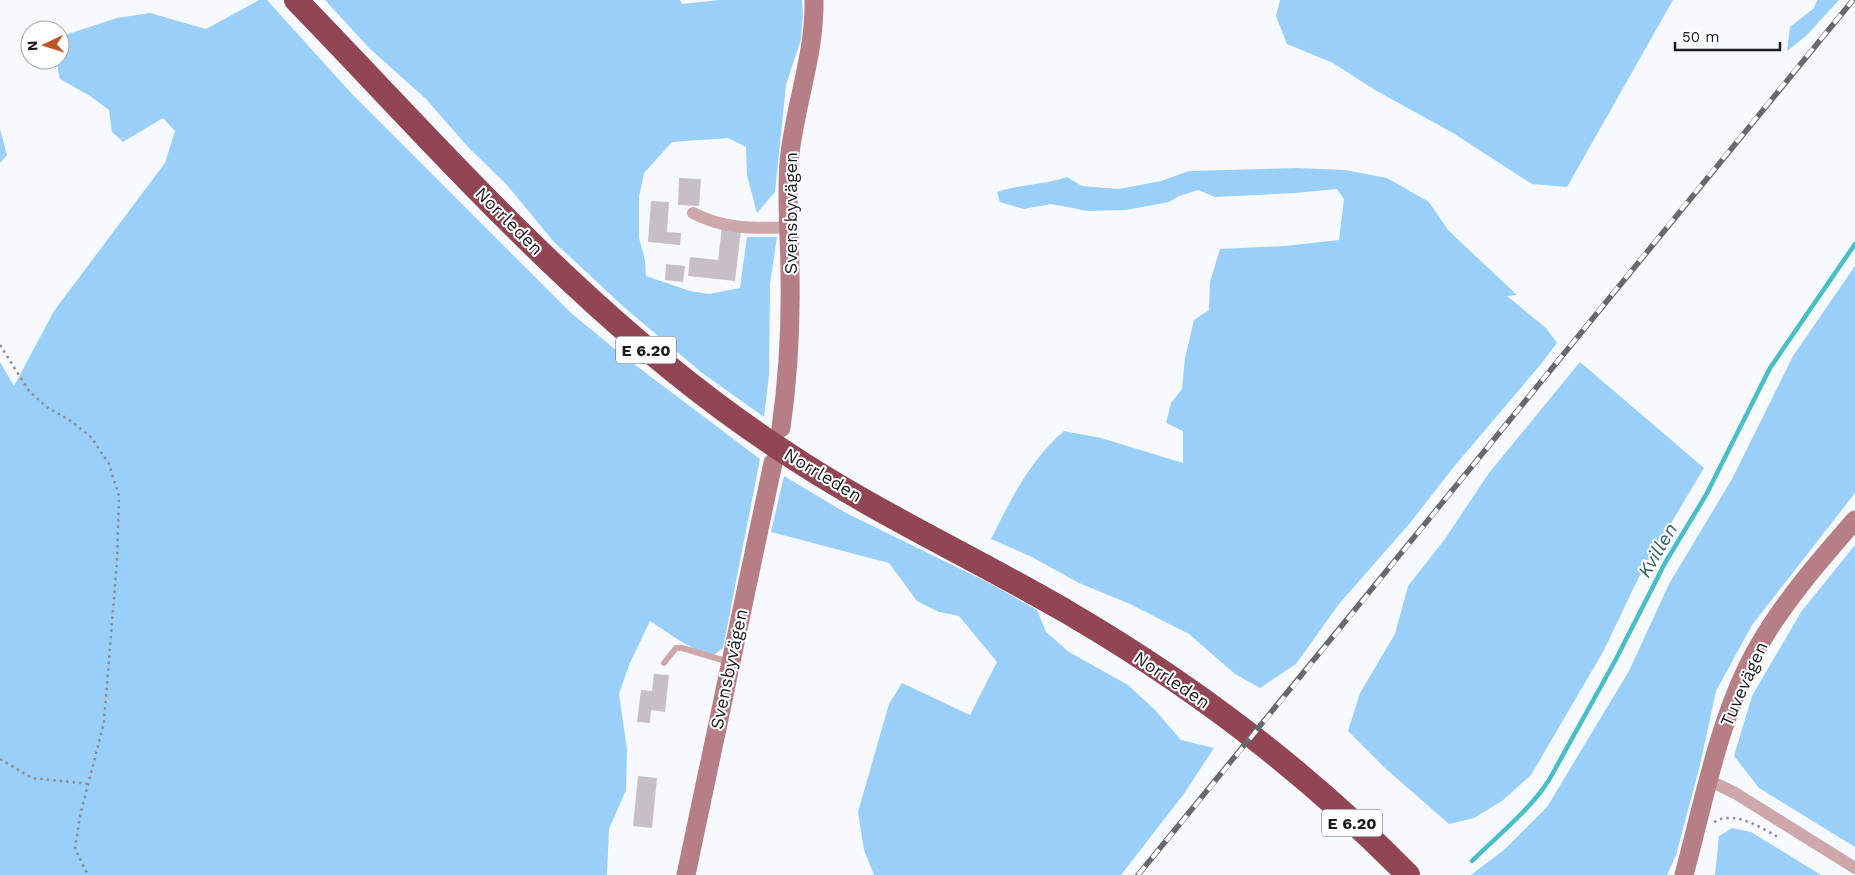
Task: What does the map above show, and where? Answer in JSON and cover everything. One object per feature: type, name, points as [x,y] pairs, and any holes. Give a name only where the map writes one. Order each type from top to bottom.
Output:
[{"type":"highway","name":"Norrleden","points":[[296,0],[549,261],[635,341],[683,380],[782,451],[831,481],[1065,611],[1185,688],[1296,772],[1408,875]]},
{"type":"street","name":"Svensbyvägen","points":[[781,428],[790,322],[787,190],[790,147],[810,56],[814,0]]},
{"type":"street","points":[[693,213],[710,222],[724,225],[757,228],[788,227]]},
{"type":"street","name":"Svensbyvägen","points":[[686,875],[773,463]]},
{"type":"street","name":"Tuvevägen","points":[[1684,875],[1724,728],[1737,691],[1758,647],[1794,594],[1855,520]]},
{"type":"street","points":[[1710,780],[1735,793],[1855,868]]},
{"type":"lane","points":[[664,663],[676,648],[682,648],[730,663]]},
{"type":"path","points":[[0,345],[28,390],[48,408],[91,437],[109,464],[119,496],[117,561],[104,722],[75,849],[88,875]]},
{"type":"path","points":[[0,759],[32,778],[89,784]]},
{"type":"path","points":[[1709,828],[1720,818],[1729,817],[1752,824],[1779,838]]},
{"type":"shaded area","points":[[259,0],[267,0],[352,94],[570,312],[622,355],[760,459],[723,648],[710,658],[650,621],[629,665],[619,694],[627,749],[626,790],[609,829],[607,875],[0,875],[0,362],[14,386],[54,311],[165,163],[175,131],[163,118],[123,142],[112,132],[109,110],[90,96],[60,79],[58,70],[70,70],[70,33],[117,18],[150,13],[206,29]]},
{"type":"shaded area","points":[[325,0],[680,0],[682,4],[719,0],[802,0],[801,39],[786,85],[775,192],[757,213],[747,175],[746,147],[728,138],[672,142],[644,173],[639,197],[639,238],[645,260],[646,276],[690,291],[709,294],[740,288],[747,237],[777,237],[770,284],[769,375],[764,417],[701,372],[625,308],[554,242],[507,185],[468,147],[426,99],[369,48]]},
{"type":"shaded area","points":[[1280,0],[1673,0],[1567,187],[1532,184],[1453,133],[1375,90],[1333,63],[1287,44],[1276,16]]},
{"type":"shaded area","points":[[1817,0],[1839,0],[1806,36],[1787,51],[1790,27],[1814,8]]},
{"type":"shaded area","points":[[0,129],[7,155],[0,163]]},
{"type":"shaded area","points":[[1297,168],[1345,170],[1387,178],[1429,202],[1448,230],[1517,295],[1507,296],[1546,328],[1557,343],[1452,469],[1410,523],[1339,604],[1296,664],[1260,688],[1235,674],[1189,634],[1130,604],[1079,583],[1030,556],[991,539],[1031,467],[1064,431],[1101,438],[1183,463],[1183,431],[1166,423],[1171,403],[1182,389],[1185,358],[1194,320],[1209,310],[1210,282],[1220,249],[1285,246],[1339,240],[1344,199],[1337,189],[1215,197],[1198,190],[1179,196],[1169,202],[1126,210],[1088,211],[1051,204],[1024,209],[1000,202],[997,192],[1067,177],[1082,186],[1119,189],[1161,181],[1189,171]]},
{"type":"shaded area","points":[[1855,266],[1855,493],[1752,625],[1716,691],[1700,765],[1676,855],[1667,875],[1471,875],[1504,850],[1547,807],[1629,671],[1669,584],[1732,479],[1793,356]]},
{"type":"shaded area","points":[[1580,362],[1704,468],[1639,577],[1603,652],[1531,775],[1502,801],[1474,818],[1449,824],[1385,768],[1348,731],[1360,693],[1395,634],[1408,586],[1445,539],[1489,473]]},
{"type":"shaded area","points":[[784,476],[846,513],[991,584],[1037,610],[1046,632],[1069,652],[1128,685],[1155,710],[1181,740],[1214,748],[1183,795],[1121,875],[874,875],[864,850],[858,812],[889,704],[902,683],[970,715],[997,662],[959,616],[939,612],[917,601],[889,563],[771,532]]},
{"type":"shaded area","points":[[1855,545],[1855,847],[1759,788],[1734,756],[1752,696],[1801,612]]},
{"type":"shaded area","points":[[1732,828],[1751,832],[1821,875],[1715,875],[1719,836]]},
{"type":"building","points":[[679,178],[701,179],[699,206],[678,205]]},
{"type":"building","points":[[651,201],[669,202],[667,232],[681,233],[680,245],[648,242]]},
{"type":"building","points":[[722,227],[741,230],[735,281],[688,276],[690,257],[718,260]]},
{"type":"building","points":[[666,264],[685,266],[683,282],[665,280]]},
{"type":"building","points":[[654,674],[669,675],[665,712],[651,710],[650,723],[637,722],[641,690],[652,691]]},
{"type":"building","points":[[638,776],[657,778],[652,828],[633,826]]},
{"type":"waterway","name":"Kvillen","points":[[1472,861],[1523,812],[1549,780],[1615,661],[1665,563],[1706,495],[1770,368],[1855,244]]},
{"type":"railway","points":[[1138,875],[1853,0]]}]
